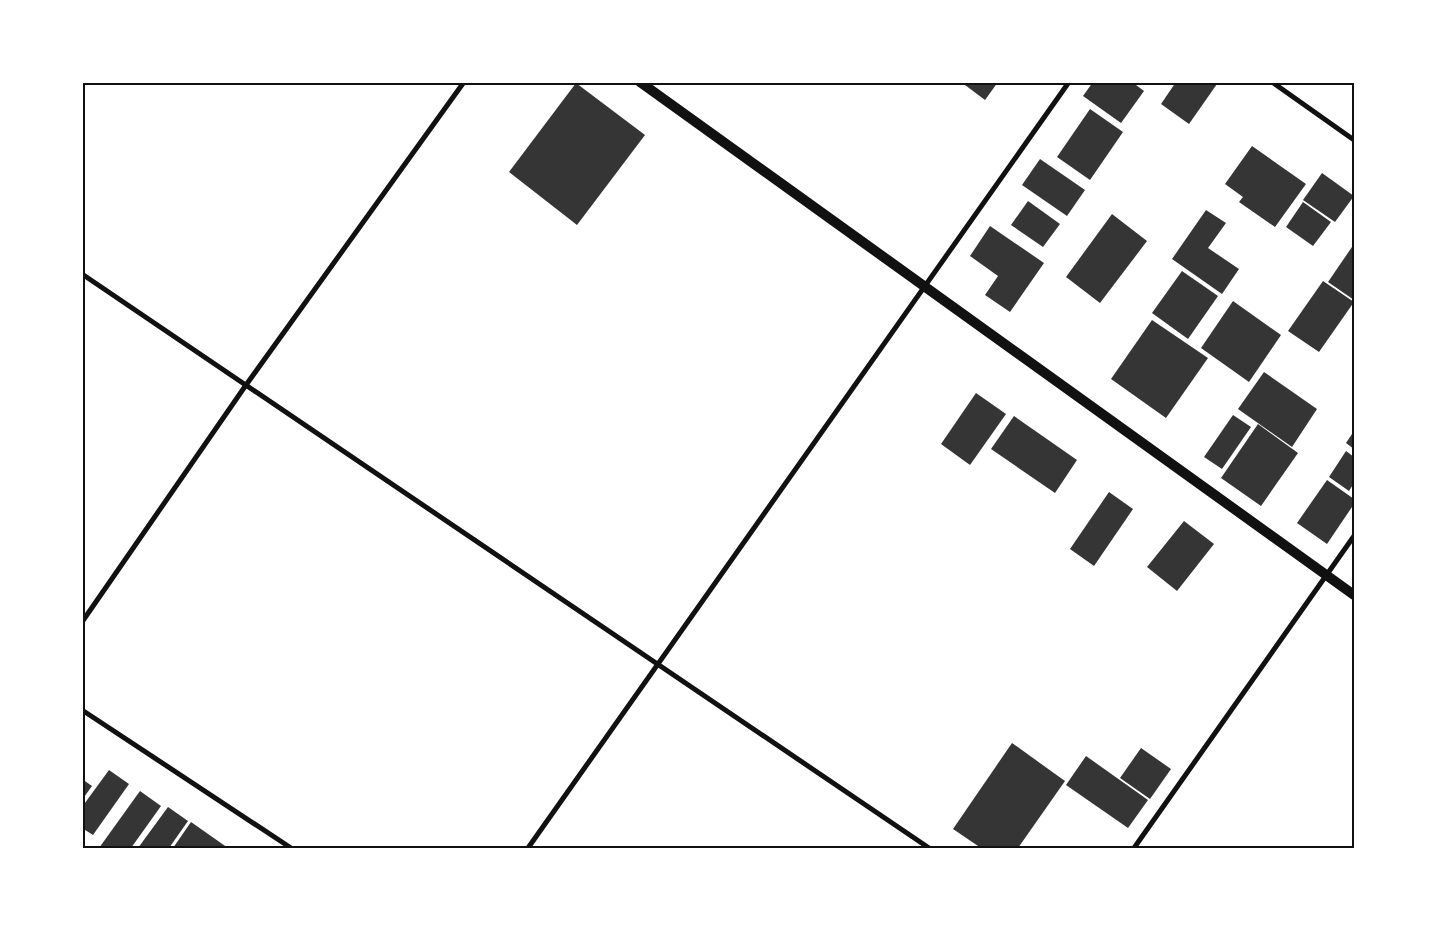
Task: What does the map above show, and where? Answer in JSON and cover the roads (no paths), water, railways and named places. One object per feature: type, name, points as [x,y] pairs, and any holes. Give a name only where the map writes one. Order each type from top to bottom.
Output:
[{"type":"main road","points":[[640,82],[1354,595]]},
{"type":"street","points":[[82,622],[246,385],[464,82]]},
{"type":"street","points":[[528,848],[1069,82]]},
{"type":"street","points":[[1272,82],[1354,140]]},
{"type":"street","points":[[82,274],[929,848]]},
{"type":"street","points":[[1134,848],[1354,536]]},
{"type":"street","points":[[82,710],[291,848]]}]
